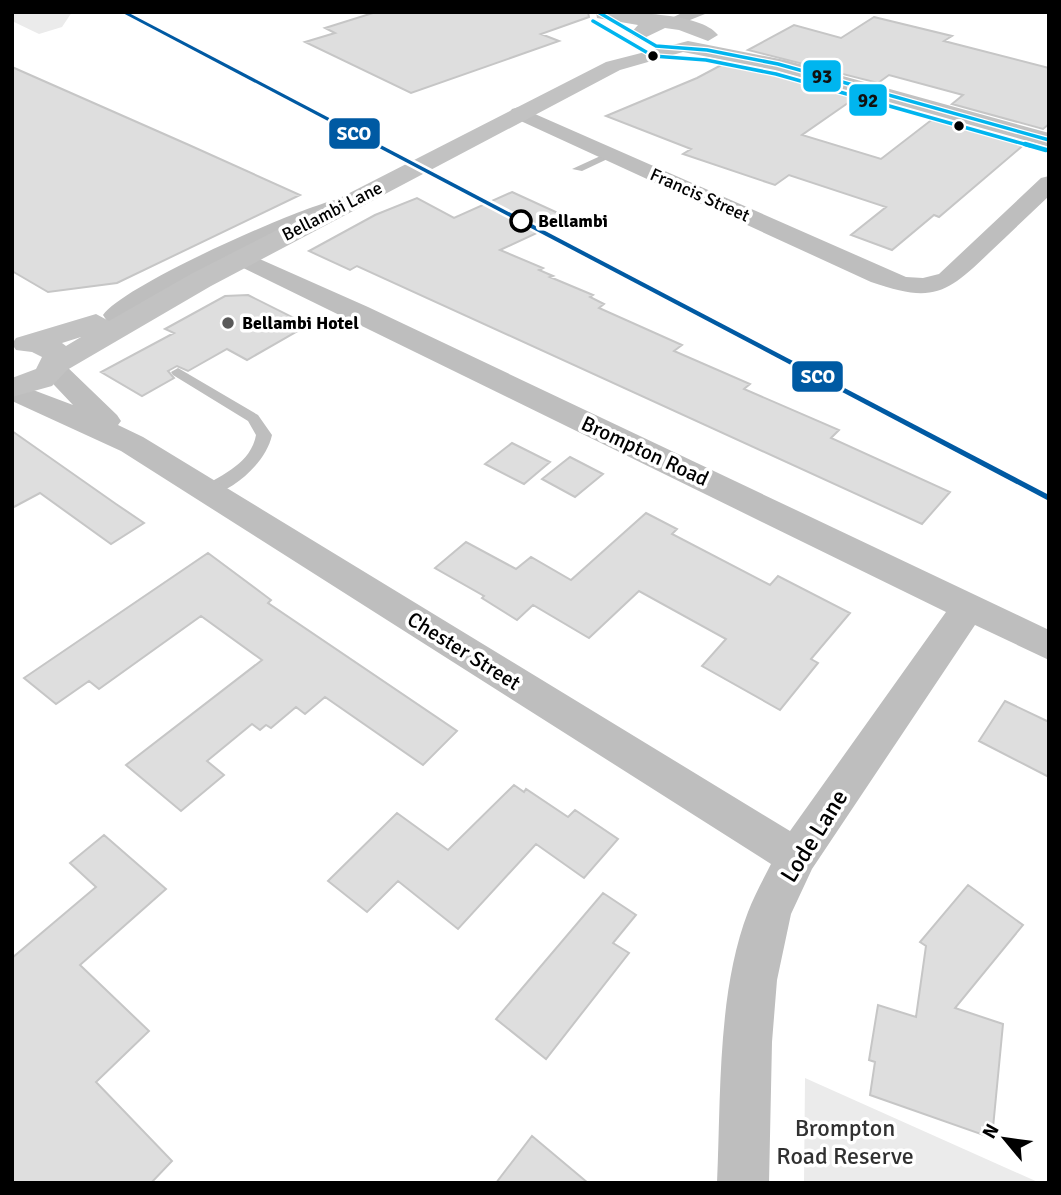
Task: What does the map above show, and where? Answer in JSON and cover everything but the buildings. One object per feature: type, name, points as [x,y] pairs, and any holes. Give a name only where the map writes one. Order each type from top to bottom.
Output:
[{"type":"main road","points":[[601,13],[702,26],[778,64]]},
{"type":"main road","points":[[601,13],[656,46],[681,47],[778,64],[1049,140]]},
{"type":"main road","name":"Bellambi Lane","points":[[612,66],[641,37],[647,27],[667,23]]},
{"type":"main road","points":[[681,47],[701,43],[706,37],[702,26]]},
{"type":"main road","name":"Bellambi Lane","points":[[201,280],[612,66],[681,47]]},
{"type":"main road","points":[[17,344],[116,315],[201,280]]},
{"type":"main road","points":[[12,389],[39,380],[55,366],[201,280]]},
{"type":"main road","points":[[17,344],[38,344],[54,351],[55,366]]},
{"type":"street","points":[[702,26],[717,12]]},
{"type":"street","name":"Francis Street","points":[[519,114],[880,277],[917,287],[942,283],[1049,183]]},
{"type":"street","points":[[116,315],[162,285],[268,232],[352,201]]},
{"type":"street","name":"Brompton Road","points":[[240,260],[359,313],[1049,646]]},
{"type":"street","points":[[55,366],[132,444]]},
{"type":"street","points":[[12,389],[132,444]]},
{"type":"street","name":"Chester Street","points":[[132,444],[796,857]]},
{"type":"street","name":"Lode Lane","points":[[743,1183],[748,1042],[754,979],[769,914],[796,857],[969,606]]},
{"type":"lane","points":[[578,169],[611,155]]},
{"type":"lane","points":[[178,372],[253,418],[264,435],[262,447],[254,459],[206,492]]},
{"type":"green space","points":[[12,12],[72,12],[62,27],[39,34],[12,21]]},
{"type":"green space","name":"Brompton Road Reserve","points":[[805,1078],[1040,1183],[804,1183]]},
{"type":"transit line","name":"SCO","points":[[123,12],[1049,498]]},
{"type":"transit line","name":"93","points":[[598,12],[656,46],[707,50],[778,64],[1049,140]]},
{"type":"transit line","name":"92","points":[[593,21],[653,56],[706,60],[776,74],[1046,150]]},
{"type":"place","name":"Bellambi","points":[[521,221]]},
{"type":"place","name":"Bellambi Hotel","points":[[228,323]]}]
